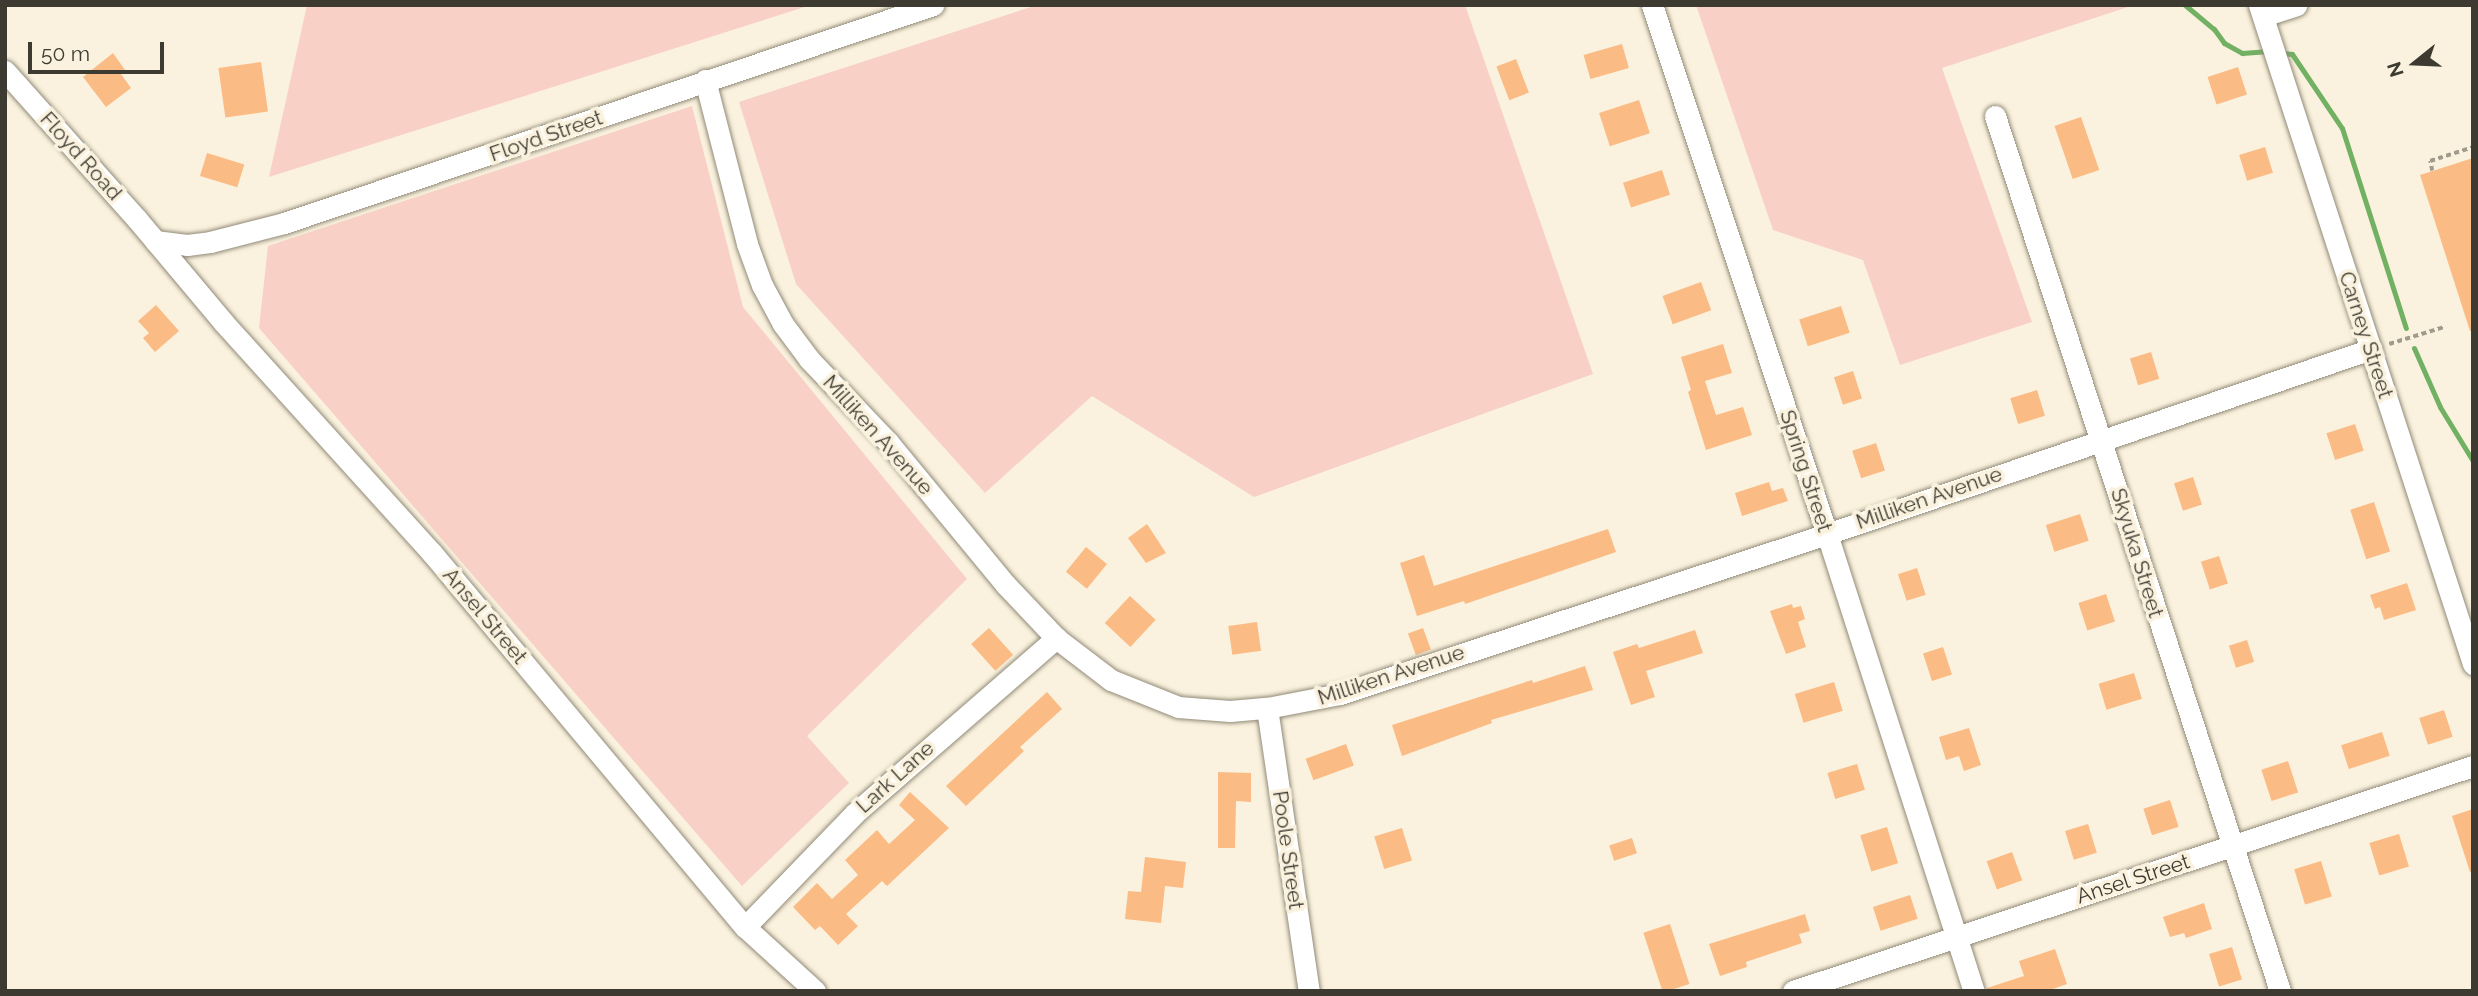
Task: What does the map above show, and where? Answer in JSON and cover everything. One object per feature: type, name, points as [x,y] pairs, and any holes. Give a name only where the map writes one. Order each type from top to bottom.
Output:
[{"type":"street","name":"Floyd Street","points":[[155,241],[187,244],[210,242],[284,223],[933,5]]},
{"type":"street","name":"Spring Street","points":[[1652,5],[1827,534],[1973,991]]},
{"type":"street","points":[[2264,19],[2296,5]]},
{"type":"street","name":"Carney Street","points":[[2264,19],[2473,664]]},
{"type":"street","name":"Floyd Road","points":[[5,71],[155,241]]},
{"type":"street","name":"Milliken Avenue","points":[[705,80],[747,244],[762,285],[783,324],[809,359],[888,442],[1005,584],[1056,638],[1111,680],[1165,703],[1197,710],[1267,708],[1340,694],[1827,534],[2101,438],[2371,349]]},
{"type":"street","name":"Skyuka Street","points":[[1995,116],[2280,991]]},
{"type":"street","name":"Ansel Street","points":[[155,241],[224,323],[432,553],[745,927],[815,991]]},
{"type":"street","name":"Lark Lane","points":[[745,927],[855,813],[1056,638]]},
{"type":"street","name":"Poole Street","points":[[1267,708],[1308,991]]},
{"type":"street","name":"Ansel Street","points":[[1793,991],[2473,766]]},
{"type":"path","points":[[2432,171],[2430,162],[2473,147]]},
{"type":"path","points":[[2371,349],[2444,327]]},
{"type":"shaded area","points":[[307,5],[811,5],[269,177]]},
{"type":"shaded area","points":[[1037,5],[1465,5],[1593,374],[1254,497],[1092,396],[985,493],[796,284],[739,102]]},
{"type":"shaded area","points":[[1696,5],[2134,5],[1942,68],[2032,322],[1900,365],[1863,260],[1773,230]]},
{"type":"shaded area","points":[[692,106],[743,307],[967,579],[807,736],[849,783],[742,886],[259,328],[268,246]]},
{"type":"building","points":[[1622,44],[1629,68],[1590,79],[1584,55]]},
{"type":"building","points":[[113,53],[125,70],[121,74],[131,88],[106,107],[83,77]]},
{"type":"building","points":[[1516,59],[1529,93],[1509,100],[1496,67]]},
{"type":"building","points":[[261,62],[268,112],[225,117],[218,68]]},
{"type":"building","points":[[2238,67],[2247,95],[2217,104],[2208,77]]},
{"type":"building","points":[[1639,100],[1650,133],[1610,146],[1599,113]]},
{"type":"building","points":[[2081,117],[2099,170],[2073,179],[2055,126]]},
{"type":"building","points":[[2265,147],[2273,173],[2247,181],[2239,155]]},
{"type":"building","points":[[207,153],[244,164],[237,187],[200,176]]},
{"type":"building","points":[[2473,158],[2473,331],[2470,331],[2420,175]]},
{"type":"building","points":[[1662,170],[1670,195],[1631,207],[1623,183]]},
{"type":"building","points":[[1701,282],[1711,310],[1673,324],[1662,296]]},
{"type":"building","points":[[156,305],[179,331],[155,352],[143,338],[149,333],[138,321]]},
{"type":"building","points":[[1841,306],[1850,333],[1808,346],[1799,320]]},
{"type":"building","points":[[1723,344],[1732,373],[1705,381],[1716,415],[1743,407],[1752,435],[1706,450],[1688,392],[1691,390],[1681,357]]},
{"type":"building","points":[[2151,352],[2159,379],[2138,385],[2130,358]]},
{"type":"building","points":[[1853,371],[1862,399],[1843,405],[1834,377]]},
{"type":"building","points":[[2037,390],[2045,416],[2018,424],[2010,398]]},
{"type":"building","points":[[2355,424],[2364,451],[2335,460],[2326,433]]},
{"type":"building","points":[[1876,443],[1885,471],[1861,478],[1852,451]]},
{"type":"building","points":[[2193,477],[2202,505],[2183,511],[2174,483]]},
{"type":"building","points":[[1769,482],[1772,491],[1783,488],[1788,501],[1742,516],[1735,493]]},
{"type":"building","points":[[2374,502],[2390,551],[2366,559],[2350,510]]},
{"type":"building","points":[[2080,514],[2089,541],[2054,552],[2046,525]]},
{"type":"building","points":[[1147,524],[1166,553],[1146,563],[1128,538]]},
{"type":"building","points":[[1608,529],[1616,552],[1465,604],[1464,601],[1417,616],[1400,563],[1424,555],[1434,586]]},
{"type":"building","points":[[1086,547],[1107,564],[1087,589],[1066,572]]},
{"type":"building","points":[[2219,556],[2228,584],[2210,589],[2201,562]]},
{"type":"building","points":[[1917,568],[1926,595],[1907,601],[1898,574]]},
{"type":"building","points":[[2407,583],[2416,610],[2384,620],[2380,607],[2375,609],[2370,595]]},
{"type":"building","points":[[2106,594],[2115,622],[2087,631],[2078,603]]},
{"type":"building","points":[[1130,596],[1156,620],[1130,647],[1105,623]]},
{"type":"building","points":[[1792,604],[1793,608],[1801,606],[1805,619],[1798,622],[1806,647],[1786,654],[1770,611]]},
{"type":"building","points":[[1257,622],[1261,651],[1232,655],[1228,626]]},
{"type":"building","points":[[989,628],[1013,655],[995,671],[971,644]]},
{"type":"building","points":[[1423,628],[1431,650],[1416,655],[1408,633]]},
{"type":"building","points":[[1695,630],[1703,653],[1646,671],[1655,697],[1631,705],[1613,652],[1637,644],[1639,648]]},
{"type":"building","points":[[2247,640],[2254,662],[2236,668],[2229,646]]},
{"type":"building","points":[[1943,647],[1952,675],[1932,681],[1923,653]]},
{"type":"building","points":[[1585,666],[1593,690],[1491,720],[1492,723],[1402,756],[1392,725],[1532,680],[1533,683]]},
{"type":"building","points":[[2134,673],[2142,699],[2107,710],[2099,684]]},
{"type":"building","points":[[1834,682],[1843,711],[1804,723],[1795,694]]},
{"type":"building","points":[[1047,692],[1062,709],[1020,747],[1024,751],[966,806],[946,786]]},
{"type":"building","points":[[2444,710],[2453,737],[2428,745],[2419,718]]},
{"type":"building","points":[[1969,728],[1981,765],[1964,771],[1959,756],[1946,760],[1939,737]]},
{"type":"building","points":[[2382,732],[2390,756],[2349,769],[2341,745]]},
{"type":"building","points":[[1346,744],[1354,766],[1313,780],[1306,759]]},
{"type":"building","points":[[2288,761],[2298,792],[2272,801],[2261,770]]},
{"type":"building","points":[[1857,764],[1865,790],[1835,799],[1827,773]]},
{"type":"building","points":[[1218,772],[1251,773],[1251,802],[1236,801],[1235,848],[1218,848]]},
{"type":"building","points":[[910,792],[949,828],[887,886],[882,881],[846,914],[858,926],[838,945],[820,926],[815,930],[793,907],[817,883],[832,899],[858,875],[845,860],[877,830],[889,844],[915,820],[899,805]]},
{"type":"building","points":[[2170,800],[2179,827],[2152,835],[2143,809]]},
{"type":"building","points":[[2473,809],[2473,871],[2470,872],[2452,816]]},
{"type":"building","points":[[2088,824],[2097,853],[2074,860],[2065,831]]},
{"type":"building","points":[[1887,827],[1898,863],[1871,872],[1860,835]]},
{"type":"building","points":[[1402,828],[1412,861],[1384,869],[1374,836]]},
{"type":"building","points":[[2399,834],[2409,867],[2379,876],[2369,843]]},
{"type":"building","points":[[1632,838],[1637,853],[1614,861],[1609,845]]},
{"type":"building","points":[[2012,852],[2022,880],[1997,889],[1987,861]]},
{"type":"building","points":[[1145,857],[1186,862],[1183,888],[1165,886],[1161,923],[1125,919],[1128,891],[1141,892]]},
{"type":"building","points":[[2321,861],[2332,896],[2305,905],[2294,869]]},
{"type":"building","points":[[1910,895],[1918,919],[1881,931],[1873,907]]},
{"type":"building","points":[[2204,903],[2212,929],[2186,938],[2184,933],[2170,937],[2163,917]]},
{"type":"building","points":[[1805,914],[1810,931],[1799,934],[1802,943],[1746,962],[1747,967],[1720,976],[1709,944]]},
{"type":"building","points":[[1670,924],[1689,984],[1662,991],[1643,933]]},
{"type":"building","points":[[2232,947],[2242,980],[2219,987],[2209,954]]},
{"type":"building","points":[[2055,949],[2067,984],[2047,991],[1987,991],[1987,988],[2024,976],[2019,961]]},
{"type":"waterway","points":[[2185,5],[2214,29],[2224,43],[2242,53],[2269,51]]},
{"type":"waterway","points":[[2282,53],[2292,54],[2342,128],[2406,328]]},
{"type":"waterway","points":[[2414,348],[2440,407],[2473,461]]}]
